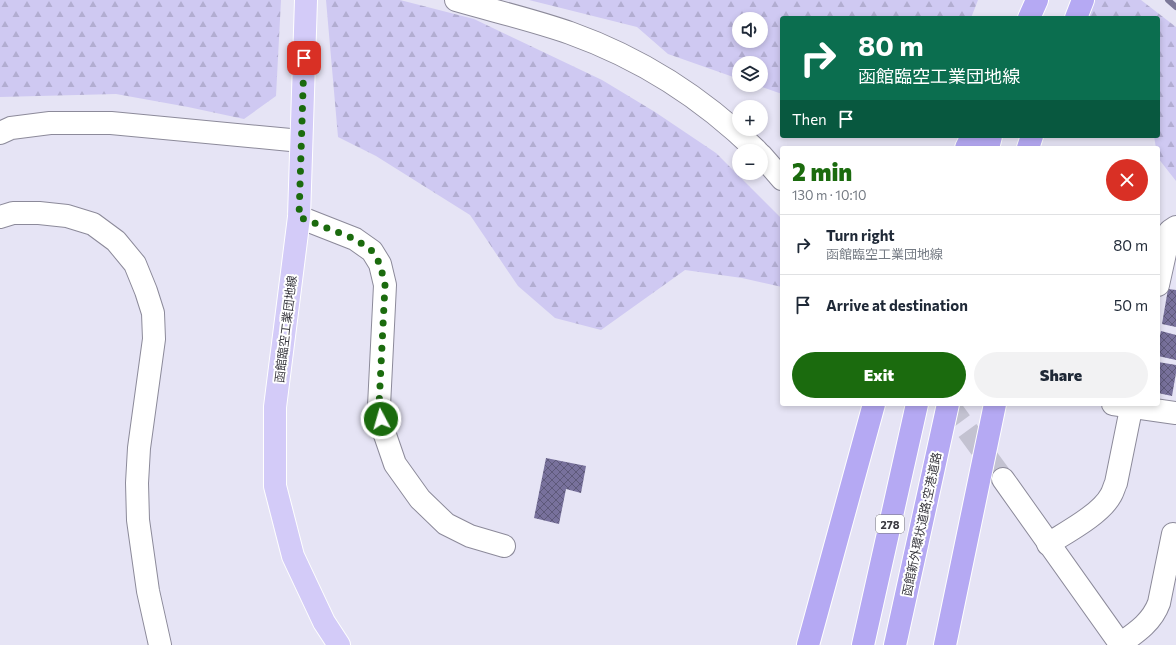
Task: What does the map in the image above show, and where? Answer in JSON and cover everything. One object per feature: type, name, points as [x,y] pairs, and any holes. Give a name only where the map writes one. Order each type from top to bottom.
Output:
[{"type":"highway","points":[[1030,16],[1037,0]]},
{"type":"highway","points":[[1077,16],[1083,0]]},
{"type":"highway","points":[[808,645],[873,406]]},
{"type":"highway","name":"278","points":[[863,645],[917,406]]},
{"type":"highway","name":"函館新外環状道路;空港道路","points":[[895,645],[948,406]]},
{"type":"highway","points":[[945,645],[995,406]]},
{"type":"main road","name":"函館臨空工業団地線","points":[[306,0],[299,217],[275,407],[275,486],[293,556],[324,622],[339,645]]},
{"type":"street","points":[[456,0],[570,33],[626,57],[680,88],[740,134],[750,144]]},
{"type":"street","points":[[0,133],[11,128],[50,122],[111,123],[301,141]]},
{"type":"street","points":[[768,163],[780,177]]},
{"type":"street","points":[[0,217],[14,213],[39,213],[67,216],[93,224],[116,242],[135,264],[146,291],[153,312],[154,339],[139,448],[137,483],[138,520],[148,590],[160,645]]},
{"type":"street","points":[[299,217],[355,239],[372,251],[380,264],[385,285],[379,406],[384,432],[395,464],[420,499],[446,524],[470,536],[504,546]]},
{"type":"street","points":[[1160,276],[1170,231],[1176,227]]},
{"type":"street","points":[[1048,544],[1095,514],[1112,495],[1116,483],[1125,406]]},
{"type":"street","points":[[1131,406],[1176,413]]},
{"type":"street","points":[[1003,479],[1120,644],[1141,629],[1155,613],[1159,603],[1175,530]]},
{"type":"green space","points":[[0,0],[281,0],[276,96],[244,119],[116,94],[0,97]]},
{"type":"green space","points":[[326,0],[400,0],[474,19],[602,80],[655,112],[716,153],[732,169],[732,180],[743,180],[780,217],[780,287],[742,278],[685,270],[601,330],[555,318],[518,286],[470,215],[376,156],[338,137]]},
{"type":"green space","points":[[529,0],[978,0],[972,16],[780,16],[780,93],[768,89],[768,56],[732,56],[732,77],[668,54],[637,27]]},
{"type":"green space","points":[[1073,0],[1141,0],[1176,27],[1176,181],[1160,161],[1160,146],[1156,146],[1154,138],[1160,138],[1160,16],[1073,16]]},
{"type":"building","points":[[1168,289],[1176,290],[1176,327],[1162,324]]},
{"type":"building","points":[[1161,331],[1176,335],[1176,360],[1160,356]]},
{"type":"building","points":[[1160,362],[1176,365],[1172,396],[1160,393]]},
{"type":"building","points":[[546,458],[586,466],[581,493],[566,489],[559,524],[534,518]]},
{"type":"waterway","points":[[1168,0],[1176,7]]},
{"type":"tunnel","points":[[949,406],[1003,479]]},
{"type":"route","points":[[304,58],[299,217],[355,239],[372,251],[380,264],[385,285],[379,406],[381,419]]}]
